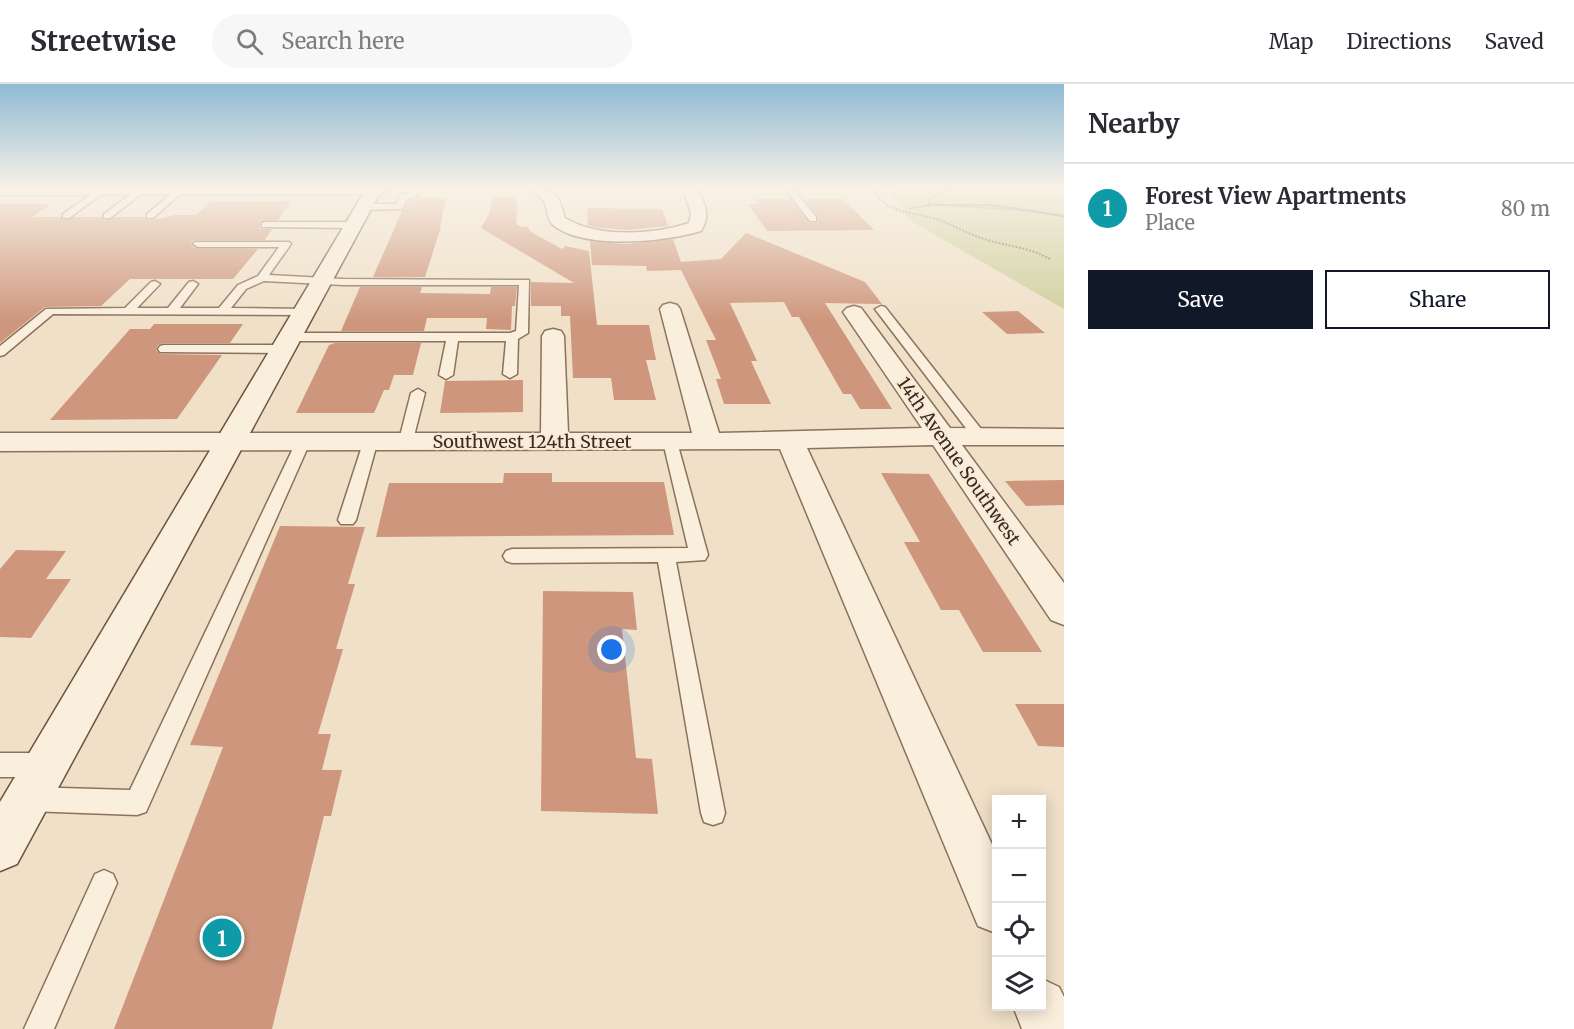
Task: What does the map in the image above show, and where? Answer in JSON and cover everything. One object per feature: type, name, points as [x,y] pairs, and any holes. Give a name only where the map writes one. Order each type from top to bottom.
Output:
[{"type":"street","points":[[0,847],[230,440],[351,233]]},
{"type":"street","points":[[608,233],[642,235],[666,233]]},
{"type":"street","points":[[670,309],[708,442]]},
{"type":"street","name":"14th Avenue Southwest","points":[[868,311],[943,436],[1064,610]]},
{"type":"street","points":[[553,336],[555,441]]},
{"type":"street","name":"Southwest 124th Street","points":[[0,442],[406,440],[708,442],[943,436],[1064,437]]},
{"type":"street","points":[[790,441],[994,903]]},
{"type":"street","points":[[1042,1011],[1050,1029]]},
{"type":"lane","points":[[198,244],[286,244],[262,278]]},
{"type":"lane","points":[[164,350],[293,333],[512,337],[522,333],[525,282],[323,281],[262,278],[242,287],[223,311]]},
{"type":"lane","points":[[128,311],[154,284]]},
{"type":"lane","points":[[171,311],[193,284]]},
{"type":"lane","points":[[0,352],[50,311],[223,311],[293,333]]},
{"type":"lane","points":[[868,311],[980,437]]},
{"type":"lane","points":[[446,375],[453,337]]},
{"type":"lane","points":[[510,374],[512,337]]},
{"type":"lane","points":[[406,440],[418,393]]},
{"type":"lane","points":[[27,799],[137,803],[304,440]]},
{"type":"lane","points":[[347,520],[371,440]]},
{"type":"lane","points":[[512,556],[699,555],[670,442]]},
{"type":"lane","points":[[666,555],[713,813]]},
{"type":"lane","points":[[0,765],[46,765]]},
{"type":"lane","points":[[39,1029],[104,883]]},
{"type":"path","points":[[970,233],[988,240],[1032,249],[1050,259]]},
{"type":"green space","points":[[932,233],[1064,233],[1064,309]]},
{"type":"building","points":[[0,233],[269,233],[265,240],[195,240],[191,242],[192,246],[198,249],[258,249],[233,279],[130,279],[101,306],[45,307],[0,343]]},
{"type":"building","points":[[392,233],[439,233],[425,277],[373,277]]},
{"type":"building","points":[[490,233],[533,233],[562,249],[565,246],[589,251],[597,325],[649,325],[656,360],[646,360],[656,400],[614,400],[611,378],[573,378],[570,316],[561,316],[561,306],[531,306],[531,282],[574,283]]},
{"type":"building","points":[[746,233],[865,282],[882,304],[825,303],[892,409],[860,409],[851,394],[843,394],[799,317],[792,317],[784,302],[730,303],[757,361],[751,361],[771,404],[724,404],[716,379],[721,379],[706,340],[716,340],[681,270],[647,271],[646,266],[592,265],[590,241],[625,244],[673,239],[681,262],[721,259]]},
{"type":"building","points":[[360,287],[422,287],[420,293],[490,294],[491,287],[517,287],[515,306],[512,306],[511,330],[486,329],[487,318],[427,318],[424,331],[341,331]]},
{"type":"building","points":[[1018,311],[1045,333],[1007,334],[982,312]]},
{"type":"building","points":[[154,324],[243,324],[230,343],[164,343],[158,345],[156,350],[160,354],[222,355],[177,419],[50,420],[130,329],[150,329]]},
{"type":"building","points":[[335,343],[421,343],[413,375],[394,375],[389,390],[384,390],[374,413],[296,413],[329,345]]},
{"type":"building","points":[[523,380],[523,412],[440,413],[445,381]]},
{"type":"building","points":[[504,473],[552,473],[552,482],[664,482],[674,535],[376,537],[389,483],[503,483]]},
{"type":"building","points":[[881,473],[929,474],[1042,652],[983,652],[959,610],[941,610],[904,542],[920,542]]},
{"type":"building","points":[[1064,480],[1064,505],[1026,506],[1005,481]]},
{"type":"building","points":[[280,526],[365,527],[348,584],[355,584],[336,649],[343,649],[318,734],[331,734],[322,770],[342,770],[331,816],[324,816],[272,1029],[114,1029],[223,747],[190,745]]},
{"type":"building","points":[[16,550],[66,551],[46,579],[71,579],[31,638],[0,637],[0,569]]},
{"type":"building","points":[[543,591],[633,592],[637,630],[622,629],[636,758],[652,759],[658,814],[541,811]]},
{"type":"building","points":[[1015,704],[1064,704],[1064,747],[1038,746]]},
{"type":"place","name":"Forest View Apartments","points":[[222,938]]}]
